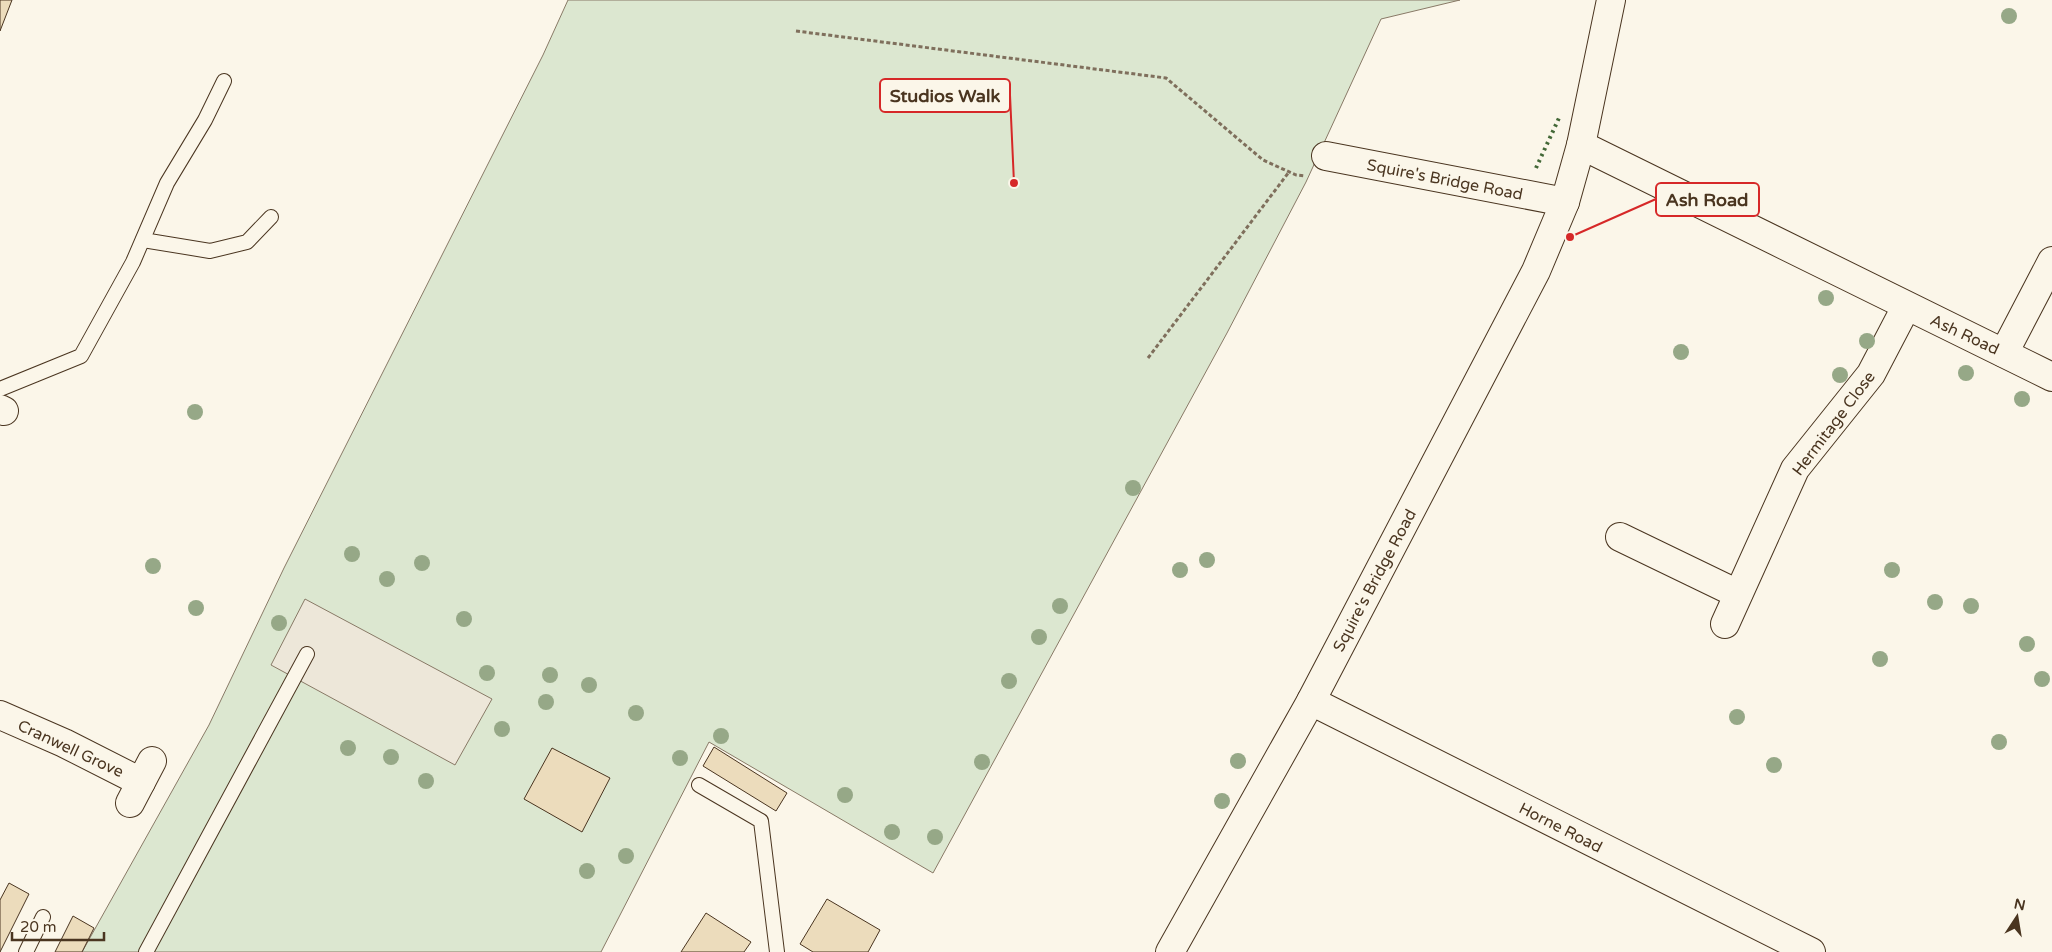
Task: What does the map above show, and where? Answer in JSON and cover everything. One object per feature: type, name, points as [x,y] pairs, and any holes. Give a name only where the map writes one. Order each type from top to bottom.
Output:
[{"type":"street","name":"Squire's Bridge Road","points":[[1170,952],[1311,701],[1536,272],[1565,202],[1581,145],[1611,0]]},
{"type":"street","name":"Ash Road","points":[[1581,145],[1906,307],[2052,377]]},
{"type":"street","name":"Squire's Bridge Road","points":[[1326,156],[1565,202]]},
{"type":"street","points":[[2004,353],[2052,261]]},
{"type":"street","name":"Hermitage Close","points":[[1726,624],[1796,469],[1871,374],[1906,307]]},
{"type":"street","points":[[1619,538],[1738,594]]},
{"type":"street","name":"Horne Road","points":[[1311,701],[1812,952]]},
{"type":"street","name":"Cranwell Grove","points":[[0,715],[64,743],[141,782]]},
{"type":"lane","points":[[1,403],[81,356],[133,262],[167,183],[205,120],[224,82]]},
{"type":"lane","points":[[143,240],[210,251],[247,242],[271,217]]},
{"type":"lane","points":[[146,952],[307,654]]},
{"type":"lane","points":[[699,785],[761,822],[777,952]]},
{"type":"lane","points":[[26,952],[43,917]]},
{"type":"path","points":[[796,31],[1166,78],[1263,160],[1296,176],[1316,176],[1326,156]]},
{"type":"path","points":[[1148,358],[1289,172]]},
{"type":"green space","points":[[568,0],[1460,0],[1381,19],[1306,182],[1227,333],[933,873],[709,742],[601,952],[82,952],[209,725],[284,568],[543,55]]},
{"type":"shaded area","points":[[305,599],[492,699],[455,765],[271,665]]},
{"type":"building","points":[[0,0],[12,0],[0,31]]},
{"type":"building","points":[[714,747],[787,793],[776,811],[703,766]]},
{"type":"building","points":[[552,748],[610,778],[582,832],[524,799]]},
{"type":"building","points":[[9,883],[29,894],[0,952],[0,900]]},
{"type":"building","points":[[827,899],[880,930],[868,952],[813,952],[800,944]]},
{"type":"building","points":[[706,913],[751,942],[744,952],[681,952]]},
{"type":"building","points":[[73,916],[94,928],[82,952],[55,952]]},
{"type":"hedge","points":[[1536,168],[1559,118]]},
{"type":"place","name":"Studios Walk","points":[[1014,183]]},
{"type":"place","name":"Ash Road","points":[[1570,237]]}]
